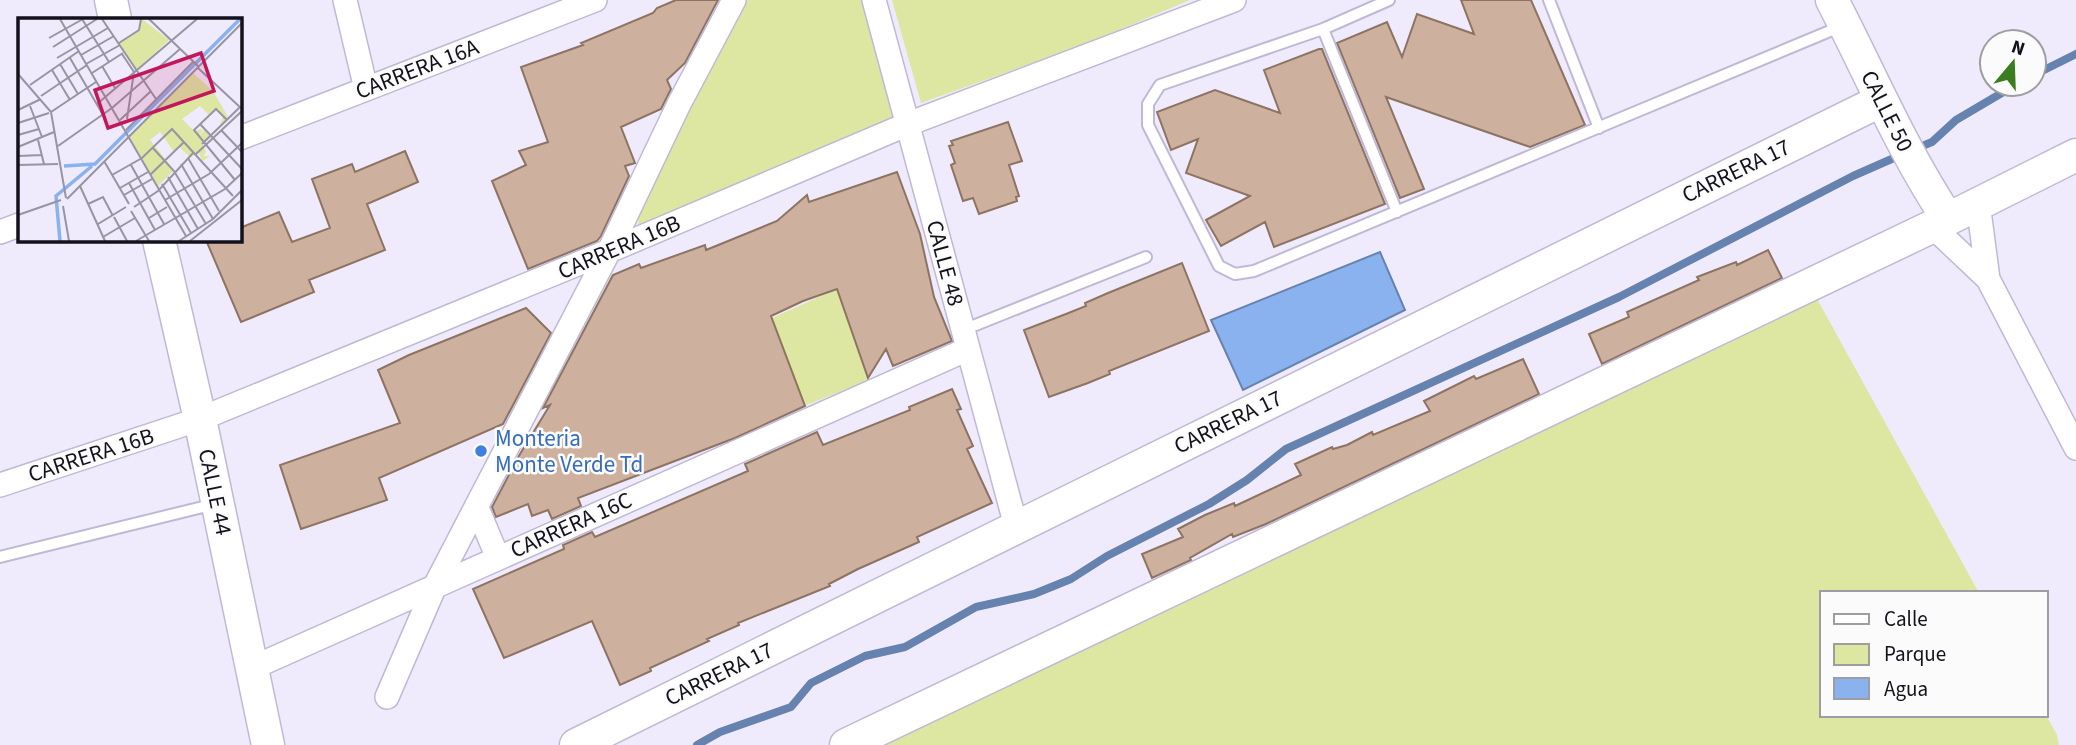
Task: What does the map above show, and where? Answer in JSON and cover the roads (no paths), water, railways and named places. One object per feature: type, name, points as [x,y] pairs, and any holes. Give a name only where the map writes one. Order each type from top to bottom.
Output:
[{"type":"street","points":[[111,0],[115,18]]},
{"type":"street","points":[[345,0],[366,89]]},
{"type":"street","name":"CARRERA 16A","points":[[242,137],[572,4],[595,0]]},
{"type":"street","points":[[387,697],[434,588],[609,251],[679,104],[734,0]]},
{"type":"street","name":"CALLE 48","points":[[874,0],[1016,526]]},
{"type":"street","name":"CARRERA 16B","points":[[0,485],[200,419],[609,251],[908,124],[1234,0]]},
{"type":"street","name":"CALLE 50","points":[[1838,12],[1880,102],[1923,181],[1940,223]]},
{"type":"street","name":"CARRERA 17","points":[[576,745],[1880,102]]},
{"type":"street","points":[[846,745],[1940,223],[2076,155]]},
{"type":"street","points":[[1978,203],[1988,279]]},
{"type":"street","points":[[1940,223],[1988,279],[2076,448]]},
{"type":"street","points":[[0,232],[18,225]]},
{"type":"street","name":"CALLE 44","points":[[159,242],[200,419],[268,745]]},
{"type":"street","name":"CARRERA 16C","points":[[252,668],[434,588],[966,340]]},
{"type":"street","points":[[477,508],[498,558]]},
{"type":"lane","points":[[1389,0],[1323,29],[1160,85],[1148,104],[1148,125],[1219,266],[1234,274],[1254,271],[1599,128],[1838,12]]},
{"type":"lane","points":[[1549,0],[1599,128]]},
{"type":"lane","points":[[1323,29],[1397,212]]},
{"type":"lane","points":[[966,340],[1146,257]]},
{"type":"lane","points":[[0,557],[218,503]]},
{"type":"water","points":[[1380,252],[1405,310],[1243,390],[1211,320]]},
{"type":"waterway","points":[[2048,68],[2076,54]]},
{"type":"waterway","points":[[1915,149],[1932,142],[1956,120],[1993,98]]},
{"type":"waterway","points":[[697,745],[720,732],[791,707],[811,683],[865,656],[905,647],[976,607],[1034,594],[1071,579],[1107,556],[1209,504],[1247,480],[1286,449],[1619,297],[1853,176],[1903,154]]},
{"type":"place","name":"Monteria Monte Verde Td","points":[[481,451]]}]
